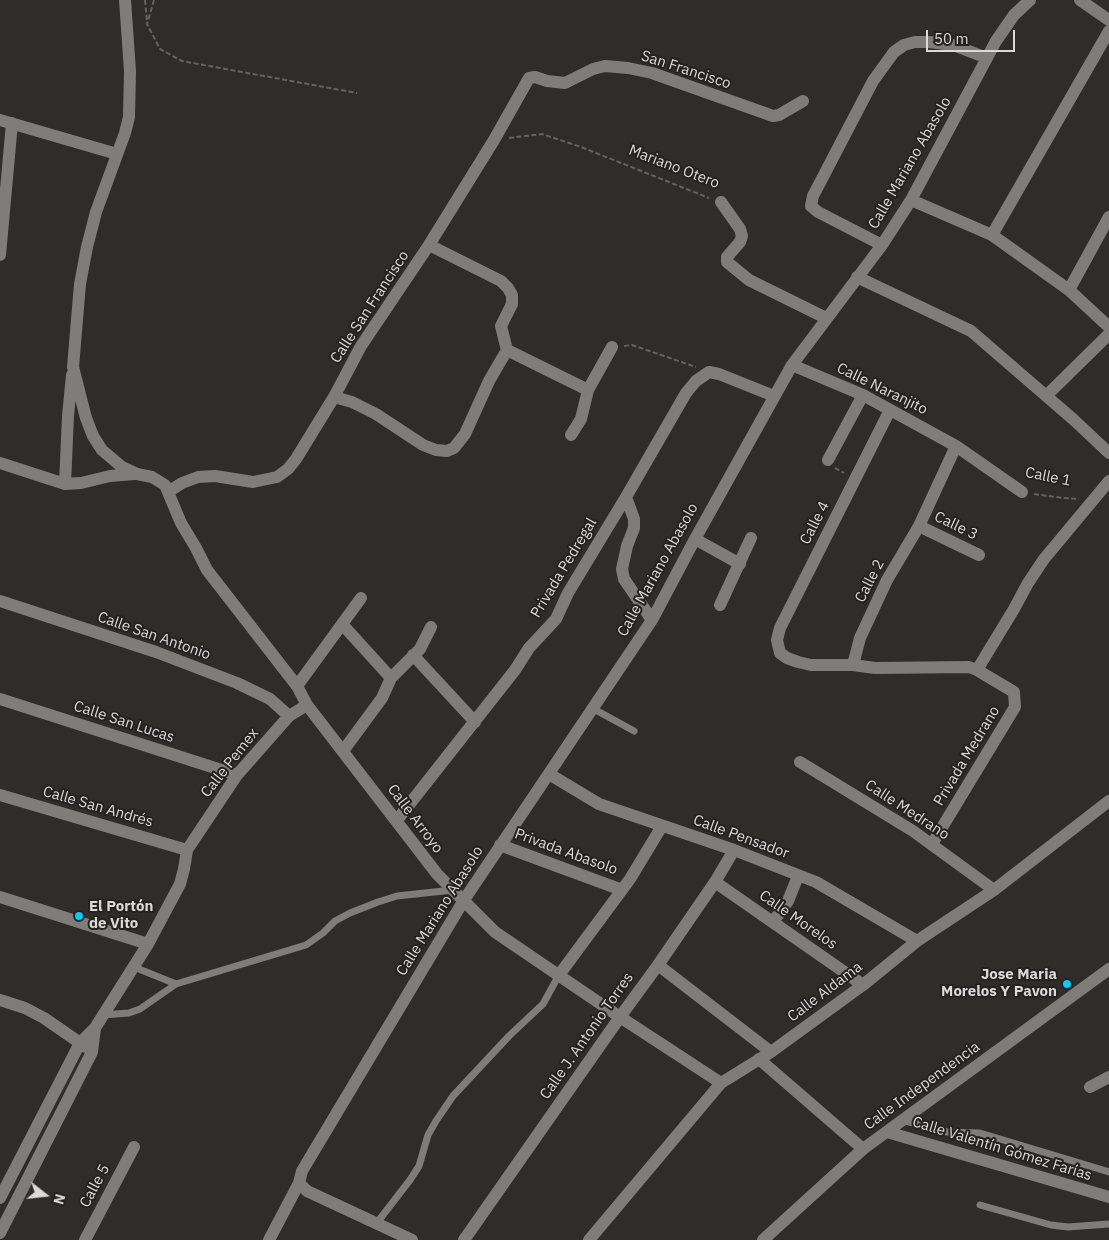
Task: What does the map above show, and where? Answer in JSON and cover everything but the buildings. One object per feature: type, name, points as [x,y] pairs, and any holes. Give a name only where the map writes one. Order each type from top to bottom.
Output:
[{"type":"street","points":[[65,484],[68,416],[80,284],[96,212],[129,117],[130,71],[125,0]]},
{"type":"street","name":"Calle Mariano Abasolo","points":[[269,1240],[300,1183],[302,1170],[464,900],[652,620],[792,366],[882,245],[911,200],[996,41],[1014,15],[1030,0]]},
{"type":"street","points":[[1080,0],[1109,20]]},
{"type":"street","points":[[992,235],[1109,31]]},
{"type":"street","points":[[882,245],[818,212],[811,206],[813,196],[873,81],[894,52],[904,45],[915,42],[953,45],[987,58]]},
{"type":"street","name":"San Francisco","points":[[529,78],[535,77],[547,82],[565,83],[605,66],[652,73],[773,116],[779,115],[803,101]]},
{"type":"street","name":"Calle San Francisco","points":[[168,492],[182,483],[198,477],[215,476],[253,482],[277,477],[288,469],[334,397],[361,346],[429,245],[494,140],[529,78]]},
{"type":"street","points":[[0,255],[6,121],[117,154]]},
{"type":"street","points":[[911,200],[992,235],[1069,290],[1109,327]]},
{"type":"street","name":"Mariano Otero","points":[[721,202],[742,232],[742,239],[729,254],[727,262],[750,280],[826,318]]},
{"type":"street","points":[[1069,290],[1109,217]]},
{"type":"street","points":[[334,397],[352,402],[376,414],[423,445],[436,450],[447,451],[458,444],[489,381],[507,350],[501,326],[512,304],[512,295],[508,288],[494,277],[429,245]]},
{"type":"street","points":[[857,277],[971,331],[1109,453]]},
{"type":"street","points":[[1046,396],[1109,334]]},
{"type":"street","points":[[572,435],[581,419],[588,390],[612,347]]},
{"type":"street","points":[[507,350],[588,390]]},
{"type":"street","name":"Calle Naranjito","points":[[792,366],[864,395],[956,446]]},
{"type":"street","points":[[73,367],[86,418],[93,436],[102,450],[112,460],[137,474]]},
{"type":"street","points":[[709,372],[730,378],[774,396]]},
{"type":"street","name":"Privada Pedregal","points":[[397,820],[515,670],[529,648],[556,619],[568,593],[686,393],[696,381],[709,372]]},
{"type":"street","points":[[828,460],[864,395]]},
{"type":"street","name":"Calle 4","points":[[852,665],[811,665],[798,662],[780,653],[777,640],[780,628],[890,410]]},
{"type":"street","name":"Calle 1","points":[[956,446],[1022,492]]},
{"type":"street","name":"Calle 2","points":[[852,665],[860,638],[887,580],[919,526],[956,446]]},
{"type":"street","points":[[0,464],[65,484],[81,483],[121,474],[137,474],[152,477],[159,481],[165,485],[168,492]]},
{"type":"street","points":[[852,665],[875,668],[960,666],[977,670],[1044,558],[1109,481]]},
{"type":"street","name":"Calle Arroyo","points":[[168,492],[181,523],[207,570],[297,686],[307,705],[432,868],[495,932],[721,1083]]},
{"type":"street","points":[[626,497],[632,509],[634,528],[627,546],[622,569],[624,579],[652,620]]},
{"type":"street","name":"Calle 3","points":[[919,526],[979,555]]},
{"type":"street","points":[[720,606],[751,538]]},
{"type":"street","points":[[695,539],[740,564]]},
{"type":"street","points":[[297,686],[361,598]]},
{"type":"street","name":"Calle San Antonio","points":[[0,600],[156,652],[237,683],[270,699],[289,716]]},
{"type":"street","points":[[342,624],[391,678]]},
{"type":"street","points":[[343,751],[382,698],[391,678],[420,650],[431,627]]},
{"type":"street","points":[[413,655],[475,722]]},
{"type":"street","name":"Privada Medrano","points":[[932,844],[1015,707],[1014,692],[977,670]]},
{"type":"street","name":"Calle San Lucas","points":[[0,699],[237,775]]},
{"type":"street","name":"Calle Pemex","points":[[187,850],[237,775],[289,716],[307,705]]},
{"type":"street","name":"Calle Medrano","points":[[800,762],[932,844],[994,890]]},
{"type":"street","name":"Calle Pensador","points":[[549,774],[599,804],[734,850],[830,889],[917,941]]},
{"type":"street","name":"Calle San Andrés","points":[[0,795],[187,850]]},
{"type":"street","name":"Calle Aldama","points":[[589,1240],[721,1083],[771,1052],[863,985],[917,941],[994,890],[1109,802]]},
{"type":"street","points":[[559,975],[622,890],[662,826]]},
{"type":"street","name":"Privada Abasolo","points":[[500,845],[622,890]]},
{"type":"street","points":[[2,1190],[80,1044],[95,1028],[148,944],[180,884],[187,850]]},
{"type":"street","name":"Calle J. Antonio Torres","points":[[464,1240],[658,965],[715,882],[734,850]]},
{"type":"street","points":[[773,922],[788,901],[798,876]]},
{"type":"street","name":"Calle Morelos","points":[[715,882],[863,985]]},
{"type":"street","points":[[0,896],[148,944]]},
{"type":"street","points":[[658,965],[771,1052]]},
{"type":"street","name":"Calle Independencia","points":[[763,1240],[863,1150],[1109,969]]},
{"type":"street","points":[[0,1000],[25,1008],[44,1018],[92,1052]]},
{"type":"street","points":[[0,1233],[92,1052],[95,1028]]},
{"type":"street","points":[[759,1059],[863,1150]]},
{"type":"street","points":[[1090,1087],[1109,1077]]},
{"type":"street","name":"Calle Valentín Gómez Farías","points":[[887,1132],[1109,1197]]},
{"type":"street","name":"Calle 5","points":[[85,1240],[134,1147]]},
{"type":"street","points":[[300,1183],[307,1191],[412,1240]]},
{"type":"lane","points":[[592,708],[634,731]]},
{"type":"lane","points":[[103,1015],[129,1013],[140,1009],[176,984],[306,945],[323,933],[335,921],[350,913],[397,896],[454,890]]},
{"type":"lane","points":[[134,967],[176,984]]},
{"type":"lane","points":[[376,1224],[419,1166],[428,1135],[453,1096],[509,1036],[540,1008],[559,975]]},
{"type":"lane","points":[[902,1120],[946,1132],[980,1133],[1109,1172]]},
{"type":"lane","points":[[980,1205],[1068,1227],[1109,1224]]},
{"type":"path","points":[[145,0],[147,24],[160,49],[182,61],[357,93]]},
{"type":"path","points":[[147,24],[154,0]]},
{"type":"path","name":"Mariano Otero","points":[[494,140],[542,134],[581,147],[679,188],[721,202]]},
{"type":"path","points":[[612,347],[632,344],[709,372]]},
{"type":"path","points":[[828,460],[833,467],[856,478]]},
{"type":"path","name":"Calle 1","points":[[1022,492],[1063,498],[1094,499]]},
{"type":"place","name":"El Portón de Vito","points":[[79,916]]},
{"type":"place","name":"Jose Maria Morelos Y Pavon","points":[[1067,984]]}]
